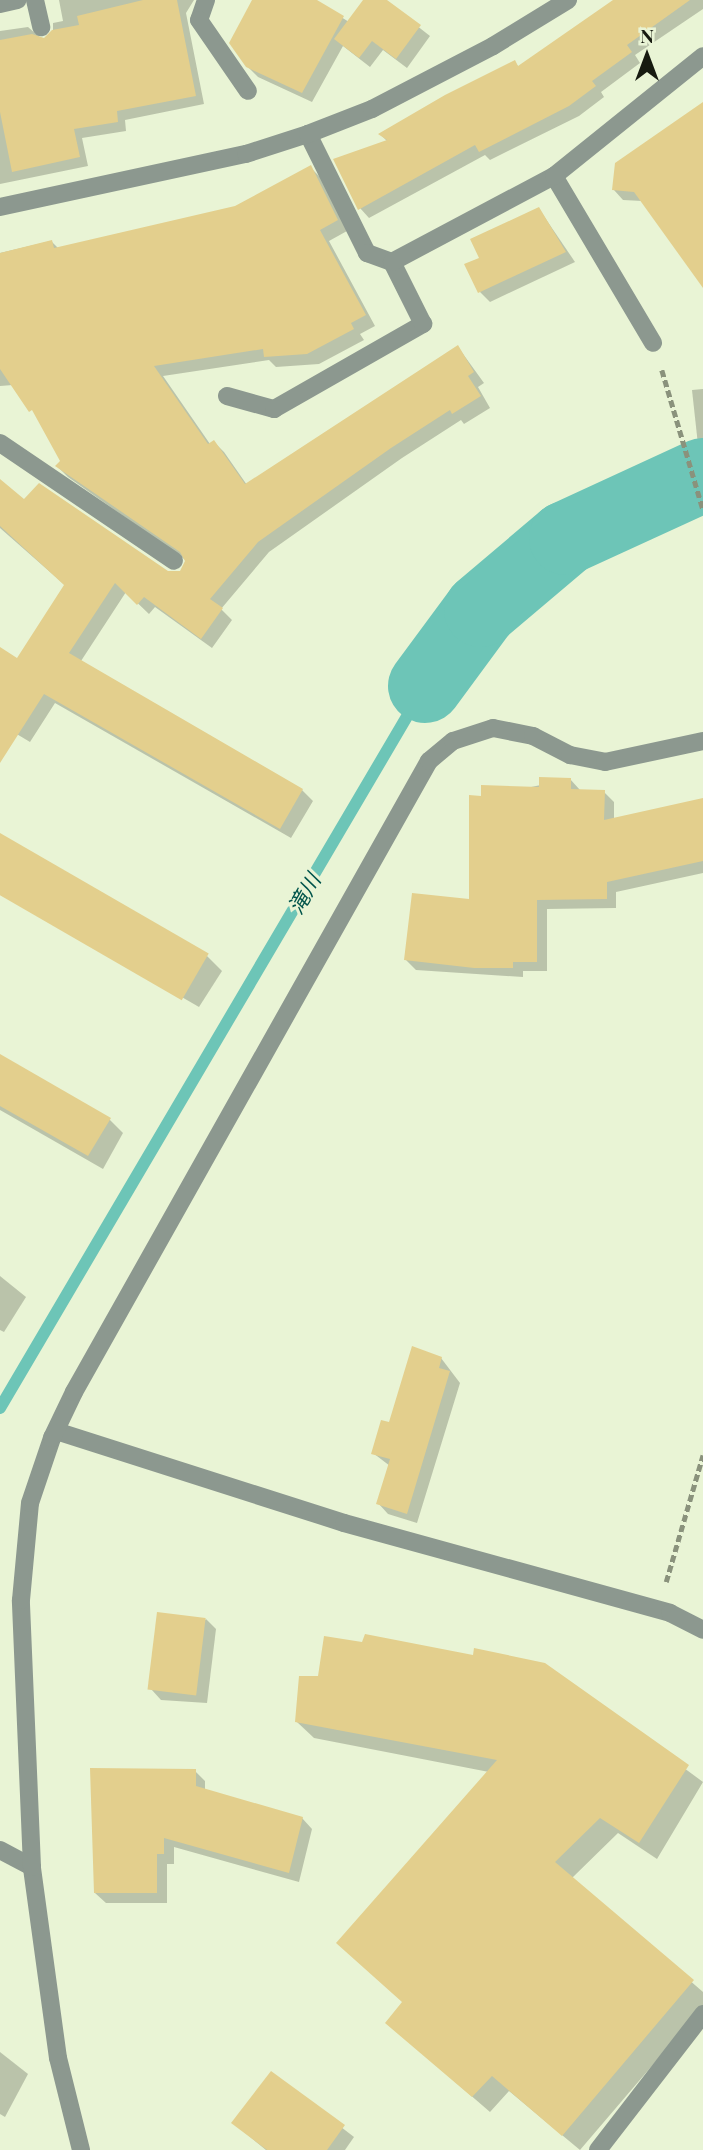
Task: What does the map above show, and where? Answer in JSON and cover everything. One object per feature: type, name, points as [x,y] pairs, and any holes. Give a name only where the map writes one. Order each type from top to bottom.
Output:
[{"type":"street","points":[[0,4],[18,0]]},
{"type":"street","points":[[35,0],[41,27]]},
{"type":"street","points":[[206,0],[199,20],[248,91]]},
{"type":"street","points":[[0,207],[246,154],[309,134],[372,109],[493,46],[568,0]]},
{"type":"street","points":[[392,262],[554,176],[703,57]]},
{"type":"street","points":[[227,397],[274,410],[423,324],[392,262],[367,253],[309,134]]},
{"type":"street","points":[[554,176],[653,343]]},
{"type":"street","points":[[0,443],[174,561]]},
{"type":"street","points":[[81,2150],[58,2058],[32,1867],[21,1600],[30,1503],[56,1431],[429,761],[453,741],[493,728],[533,736],[570,755],[605,762],[703,741]]},
{"type":"street","points":[[56,1431],[344,1523],[658,1609],[703,1630]]},
{"type":"street","points":[[0,1850],[32,1867]]},
{"type":"street","points":[[598,2150],[703,2014]]},
{"type":"path","points":[[653,343],[703,509]]},
{"type":"path","points":[[658,1609],[703,1455]]},
{"type":"building","points":[[143,0],[177,0],[196,96],[117,111],[118,122],[74,129],[80,157],[12,172],[0,112],[0,40],[32,34],[44,38],[52,30],[79,25],[77,16]]},
{"type":"building","points":[[252,0],[317,0],[344,16],[302,93],[246,67],[229,43]]},
{"type":"building","points":[[363,0],[387,0],[421,25],[396,59],[372,41],[359,58],[334,39]]},
{"type":"building","points":[[613,0],[690,0],[627,45],[632,52],[592,81],[596,86],[569,106],[479,152],[475,145],[358,210],[333,159],[387,140],[378,134],[445,95],[515,60],[518,66]]},
{"type":"building","points":[[703,102],[703,288],[634,192],[612,190],[615,163]]},
{"type":"building","points":[[311,165],[338,220],[320,230],[366,315],[351,323],[354,329],[307,354],[264,357],[263,349],[154,366],[208,444],[214,440],[245,484],[458,345],[474,372],[468,376],[481,396],[452,414],[450,410],[391,448],[258,542],[210,599],[223,608],[201,639],[144,597],[137,605],[115,583],[69,653],[303,789],[280,829],[44,694],[0,763],[0,647],[17,658],[64,585],[0,526],[0,479],[24,499],[39,483],[168,571],[180,571],[185,561],[180,552],[55,466],[60,461],[32,410],[29,412],[0,369],[0,253],[52,240],[54,248],[235,206]]},
{"type":"building","points":[[539,207],[566,252],[478,293],[464,264],[479,258],[470,239]]},
{"type":"building","points":[[539,777],[571,778],[571,789],[605,790],[604,820],[703,798],[703,861],[607,882],[607,899],[537,900],[537,962],[513,962],[513,968],[474,968],[404,960],[412,893],[469,899],[469,795],[481,796],[481,785],[539,787]]},
{"type":"building","points":[[0,833],[209,954],[182,1000],[0,895]]},
{"type":"building","points":[[0,1054],[111,1118],[88,1156],[0,1106]]},
{"type":"building","points":[[412,1346],[442,1357],[439,1368],[450,1371],[407,1514],[376,1504],[390,1459],[371,1454],[381,1420],[389,1422]]},
{"type":"building","points":[[157,1612],[206,1618],[196,1695],[147,1689]]},
{"type":"building","points":[[365,1634],[473,1655],[474,1648],[545,1663],[689,1765],[639,1843],[600,1818],[555,1862],[694,1980],[562,2136],[492,2076],[472,2097],[385,2023],[402,2002],[336,1943],[497,1760],[295,1722],[299,1676],[318,1676],[324,1636],[362,1642]]},
{"type":"building","points":[[90,1768],[196,1769],[196,1786],[303,1817],[289,1873],[164,1838],[164,1854],[157,1854],[157,1893],[94,1893]]},
{"type":"building","points":[[271,2071],[345,2125],[327,2150],[267,2150],[231,2123]]},
{"type":"waterway","name":"滝川","points":[[425,686],[481,610],[566,538],[703,475]]},
{"type":"waterway","name":"滝川","points":[[0,1408],[425,686]]}]
